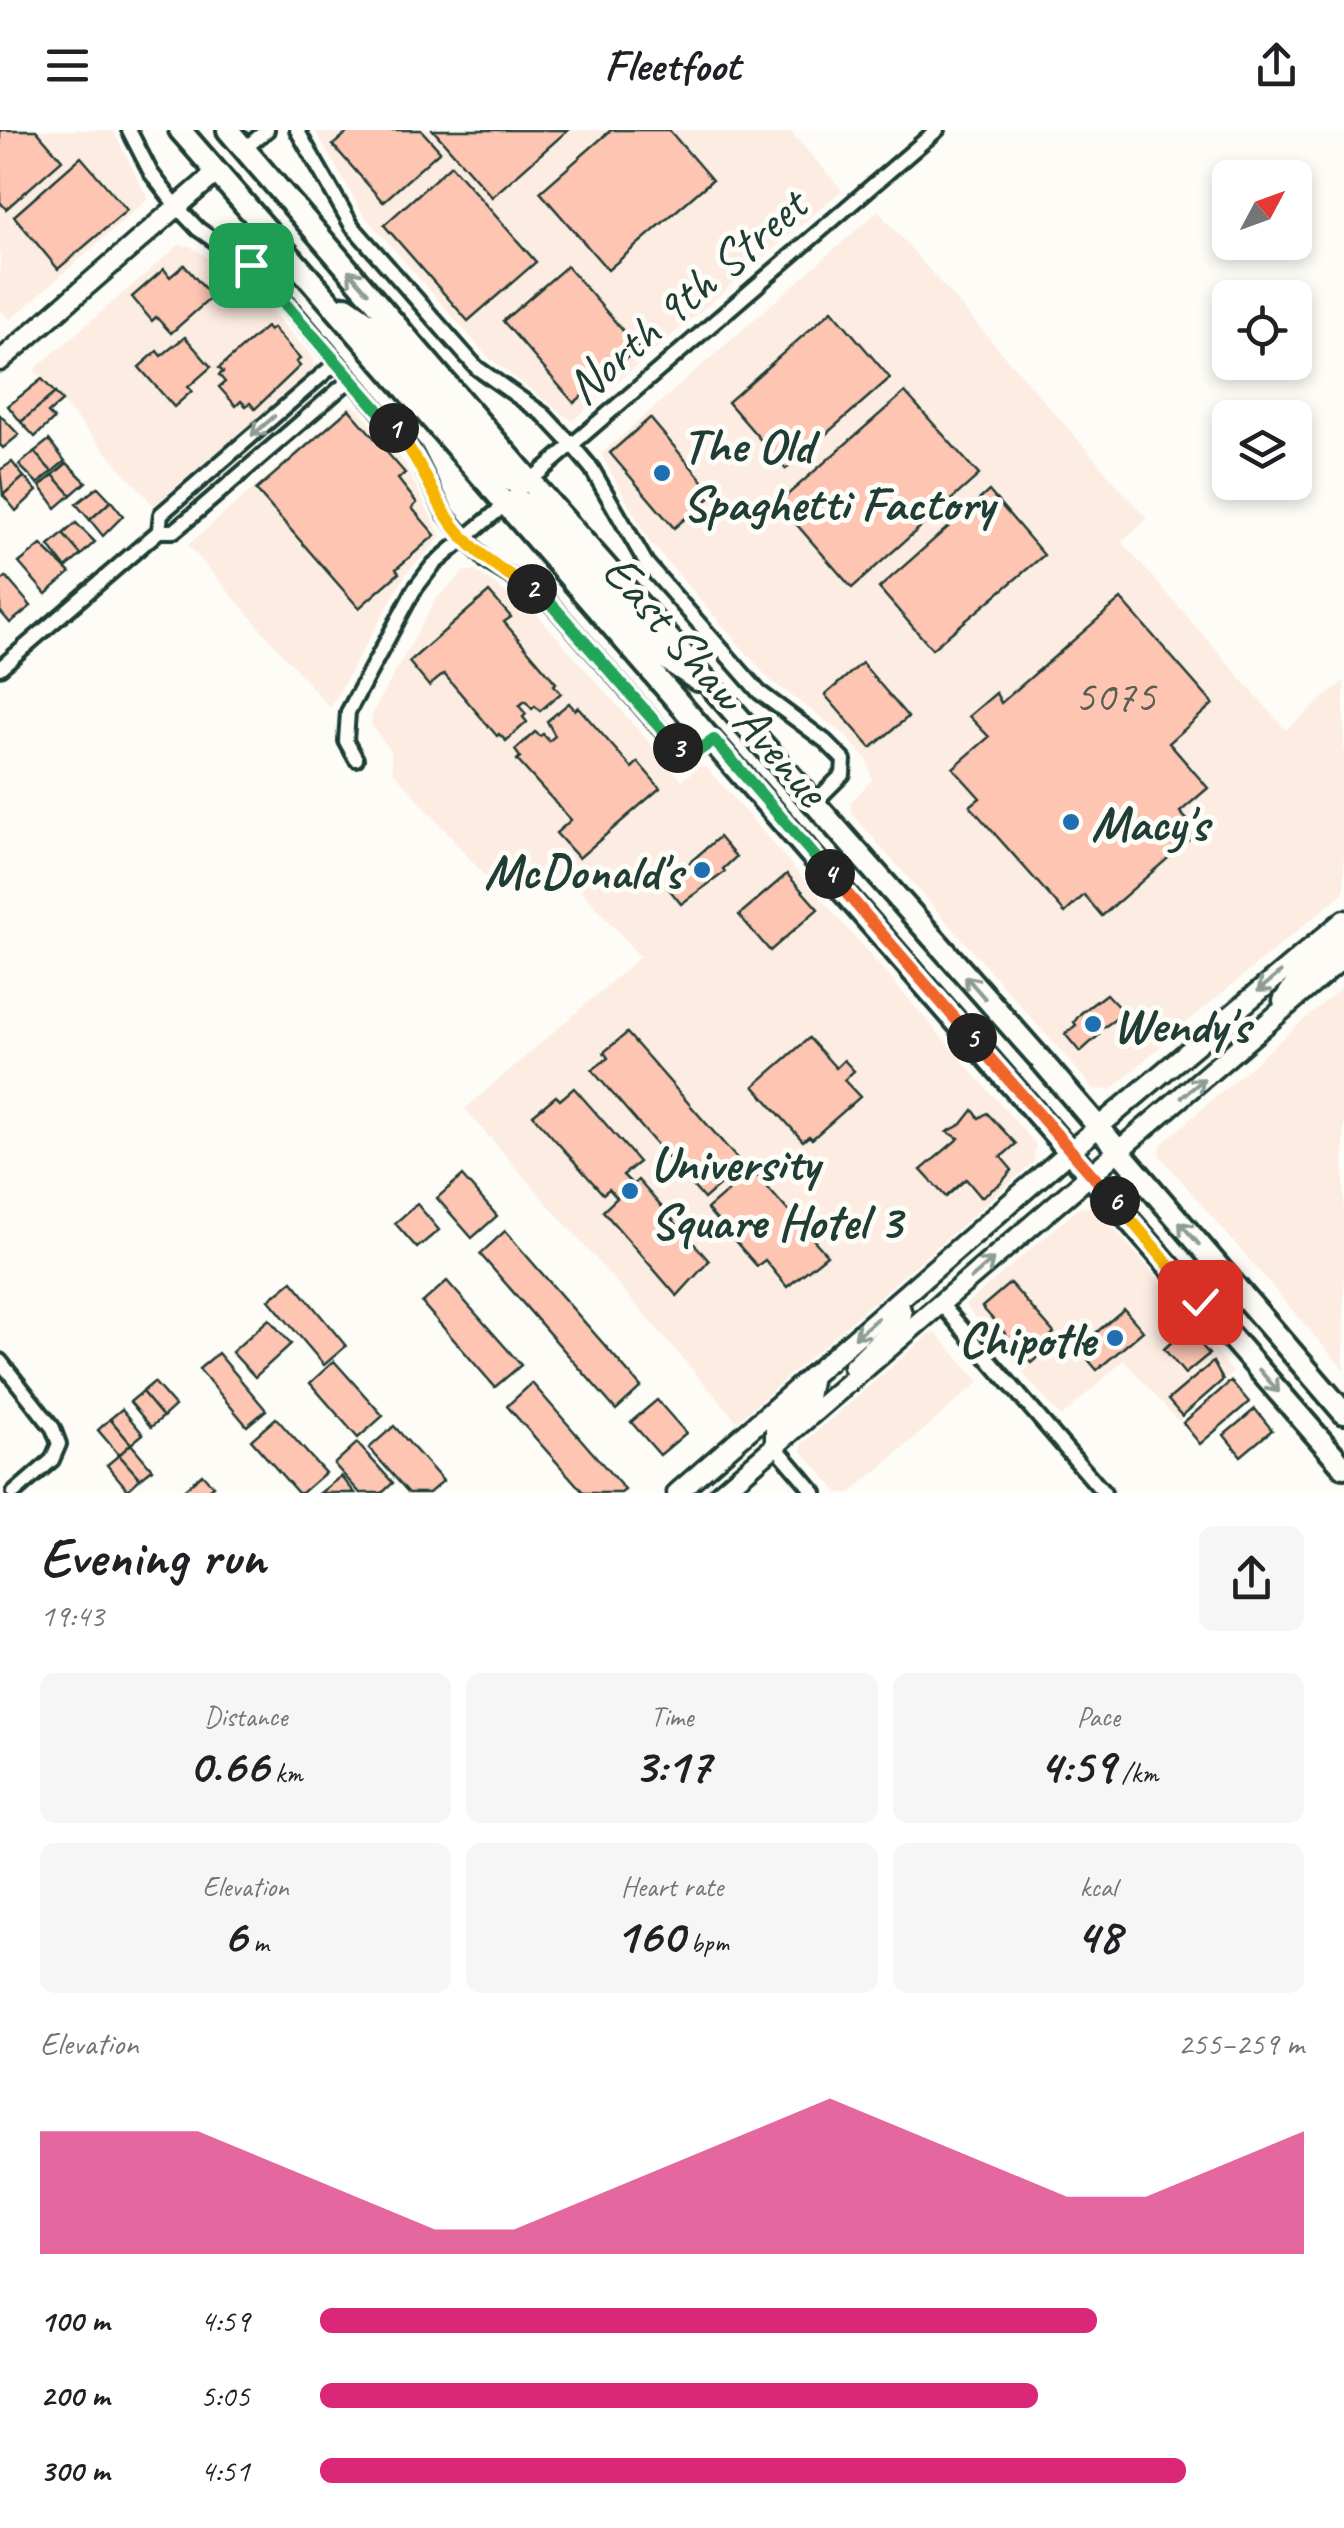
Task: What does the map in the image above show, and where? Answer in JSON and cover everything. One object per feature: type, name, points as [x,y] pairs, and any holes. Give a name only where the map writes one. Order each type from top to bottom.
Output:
[{"type":"main road","name":"East Shaw Avenue","points":[[180,130],[1344,1467]]},
{"type":"main road","name":"East Shaw Avenue","points":[[228,130],[530,481],[1099,1127],[1344,1414]]},
{"type":"main road","points":[[0,361],[217,172]]},
{"type":"main road","points":[[320,288],[376,328],[504,476],[517,484],[530,481]]},
{"type":"main road","points":[[506,502],[517,500],[533,506],[666,659],[723,698]]},
{"type":"main road","points":[[677,1493],[1070,1151],[1344,920]]},
{"type":"main road","points":[[1265,1026],[1298,978],[1344,938]]},
{"type":"main road","points":[[720,1493],[1344,956]]},
{"type":"main road","points":[[813,1413],[863,1355],[898,1322],[902,1314],[898,1300]]},
{"type":"main road","points":[[775,1446],[775,1428],[808,1398],[812,1376]]},
{"type":"main road","points":[[738,1478],[739,1462],[759,1440],[759,1424]]},
{"type":"street","points":[[130,130],[150,173],[176,208],[198,229],[262,274],[414,452],[445,514],[487,562],[545,597],[677,748],[698,751],[714,740]]},
{"type":"street","points":[[244,149],[268,130]]},
{"type":"street","points":[[297,130],[352,226],[477,368],[544,415],[572,445],[592,469],[646,563],[759,692],[826,741],[844,760],[843,774],[814,803]]},
{"type":"street","name":"North 9th Street","points":[[530,481],[937,130]]},
{"type":"street","points":[[159,531],[161,514],[337,362]]},
{"type":"street","points":[[0,668],[159,531],[174,531],[351,379]]},
{"type":"street","points":[[356,760],[346,741],[348,712],[422,577],[506,502]]},
{"type":"street","points":[[941,1304],[1104,1493]]},
{"type":"street","points":[[0,1361],[54,1428],[59,1444],[52,1460],[14,1493]]},
{"type":"street","points":[[775,1446],[815,1493]]},
{"type":"shaded area","points":[[0,130],[113,130],[148,199],[10,320],[0,309]]},
{"type":"shaded area","points":[[315,130],[789,130],[842,190],[572,421],[488,357],[363,214]]},
{"type":"shaded area","points":[[878,211],[1147,519],[1122,542],[1286,730],[1344,681],[1344,892],[1111,1090],[1094,1089],[851,813],[851,802],[872,780],[868,761],[844,734],[770,680],[649,541],[601,454]]},
{"type":"shaded area","points":[[179,245],[190,246],[248,285],[314,359],[313,369],[154,506],[34,370]]},
{"type":"shaded area","points":[[350,405],[404,462],[441,537],[405,575],[330,708],[188,545]]},
{"type":"shaded area","points":[[465,571],[475,571],[536,613],[682,780],[699,767],[706,767],[1035,1144],[1034,1162],[737,1421],[465,1109],[640,957],[570,877],[496,889],[393,771],[391,751],[371,725],[372,714],[436,599]]},
{"type":"shaded area","points":[[1344,985],[1344,1370],[1160,1156],[1161,1145]]},
{"type":"shaded area","points":[[1094,1206],[1183,1307],[1233,1373],[1178,1421],[1124,1360],[1061,1417],[965,1305],[1079,1208]]},
{"type":"shaded area","points":[[931,1333],[937,1334],[979,1382],[851,1493],[839,1493],[802,1451],[802,1444]]},
{"type":"building","points":[[0,130],[36,130],[62,160],[6,209],[0,202]]},
{"type":"building","points":[[350,130],[421,130],[440,151],[383,202],[333,145]]},
{"type":"building","points":[[433,130],[568,130],[492,197]]},
{"type":"building","points":[[611,130],[669,130],[712,180],[608,270],[540,192]]},
{"type":"building","points":[[81,157],[127,210],[58,269],[14,216]]},
{"type":"building","points":[[451,165],[536,262],[468,321],[384,225]]},
{"type":"building","points":[[184,265],[212,297],[171,333],[156,317],[152,321],[132,297],[164,269],[170,277]]},
{"type":"building","points":[[567,266],[638,348],[574,403],[503,321]]},
{"type":"building","points":[[832,310],[890,378],[786,469],[728,402]]},
{"type":"building","points":[[266,327],[269,331],[273,328],[300,359],[296,362],[300,366],[255,409],[241,401],[236,406],[219,387],[225,382],[219,368]]},
{"type":"building","points":[[185,337],[211,367],[188,387],[192,391],[174,407],[139,367],[157,351],[161,356]]},
{"type":"building","points":[[42,379],[55,393],[21,422],[8,406]]},
{"type":"building","points":[[905,392],[979,475],[852,588],[778,503]]},
{"type":"building","points":[[55,393],[62,401],[48,413],[54,419],[35,437],[21,422]]},
{"type":"building","points":[[349,409],[405,473],[398,479],[417,503],[412,508],[435,535],[359,608],[256,490]]},
{"type":"building","points":[[0,415],[19,435],[3,448],[0,445]]},
{"type":"building","name":"The Old Spaghetti Factory","points":[[650,418],[714,494],[674,528],[610,453]]},
{"type":"building","points":[[49,440],[65,461],[52,472],[34,452]]},
{"type":"building","points":[[34,452],[52,472],[38,484],[19,465]]},
{"type":"building","points":[[12,462],[24,477],[3,495],[0,470]]},
{"type":"building","points":[[67,463],[86,482],[71,495],[53,475]]},
{"type":"building","points":[[53,475],[71,495],[56,508],[40,486]]},
{"type":"building","points":[[24,477],[37,491],[16,511],[3,495]]},
{"type":"building","points":[[98,487],[111,501],[90,520],[76,504]]},
{"type":"building","points":[[989,491],[1044,555],[932,649],[879,588]]},
{"type":"building","points":[[111,501],[123,516],[103,536],[90,520]]},
{"type":"building","points":[[76,523],[95,542],[81,555],[63,534]]},
{"type":"building","points":[[63,534],[81,555],[66,568],[49,546]]},
{"type":"building","points":[[41,545],[70,573],[46,594],[19,563]]},
{"type":"building","points":[[6,577],[31,606],[10,623],[0,611],[0,582]]},
{"type":"building","points":[[489,592],[511,617],[504,622],[561,693],[540,711],[525,701],[519,706],[527,722],[506,741],[497,736],[444,674],[429,686],[409,662]]},
{"type":"building","points":[[1121,599],[1213,704],[1169,743],[1208,788],[1180,812],[1198,832],[1102,916],[1084,895],[1065,913],[970,806],[980,798],[953,768],[989,737],[969,716],[996,693],[1001,703]]},
{"type":"building","points":[[862,663],[908,717],[871,748],[825,695]]},
{"type":"building","points":[[569,703],[575,710],[578,707],[632,768],[638,762],[660,788],[579,858],[556,833],[571,820],[517,760],[520,757],[515,750],[535,732],[549,741],[555,736],[547,721]]},
{"type":"building","name":"McDonald's","points":[[719,837],[736,857],[723,869],[725,872],[681,904],[665,884]]},
{"type":"building","points":[[787,874],[818,909],[770,951],[739,915]]},
{"type":"building","name":"Wendy's","points":[[1106,994],[1124,1013],[1097,1032],[1099,1035],[1080,1052],[1065,1034],[1076,1025],[1081,1013]]},
{"type":"building","points":[[627,1033],[739,1161],[724,1175],[728,1178],[704,1199],[592,1070],[608,1058],[604,1052]]},
{"type":"building","points":[[809,1038],[836,1068],[844,1060],[854,1071],[844,1080],[860,1097],[812,1139],[809,1136],[803,1141],[754,1086]]},
{"type":"building","name":"University Square Hotel 3","points":[[574,1088],[639,1162],[623,1175],[633,1185],[638,1180],[709,1261],[677,1296],[603,1211],[617,1198],[609,1189],[603,1194],[533,1115],[556,1096],[560,1100]]},
{"type":"building","points":[[973,1110],[979,1118],[987,1113],[1016,1144],[1001,1157],[1012,1170],[981,1197],[966,1179],[946,1197],[921,1170],[959,1138],[947,1132],[962,1124]]},
{"type":"building","points":[[752,1170],[827,1255],[787,1287],[765,1260],[757,1266],[707,1209]]},
{"type":"building","points":[[462,1176],[497,1216],[472,1238],[437,1198]]},
{"type":"building","points":[[417,1204],[439,1230],[417,1248],[395,1223]]},
{"type":"building","points":[[505,1231],[641,1387],[616,1410],[480,1254]]},
{"type":"building","points":[[292,1281],[346,1346],[324,1365],[269,1300]]},
{"type":"building","points":[[447,1281],[521,1365],[495,1387],[422,1303]]},
{"type":"building","points":[[1010,1283],[1054,1333],[1034,1351],[1039,1356],[1031,1363],[982,1307]]},
{"type":"building","points":[[1124,1309],[1143,1331],[1097,1370],[1078,1348]]},
{"type":"building","points":[[269,1319],[291,1344],[255,1377],[232,1352]]},
{"type":"building","points":[[1189,1331],[1209,1354],[1185,1374],[1164,1349]]},
{"type":"building","points":[[218,1353],[266,1410],[247,1426],[199,1369]]},
{"type":"building","points":[[334,1361],[383,1416],[358,1438],[310,1383]]},
{"type":"building","points":[[1213,1362],[1223,1380],[1182,1416],[1168,1400]]},
{"type":"building","points":[[1231,1381],[1249,1402],[1200,1444],[1183,1423]]},
{"type":"building","points":[[154,1382],[175,1406],[163,1417],[142,1392]]},
{"type":"building","points":[[532,1383],[625,1490],[584,1493],[507,1406]]},
{"type":"building","points":[[142,1392],[163,1417],[151,1427],[130,1402]]},
{"type":"building","points":[[657,1400],[686,1433],[660,1455],[631,1422]]},
{"type":"building","points":[[122,1409],[143,1434],[131,1444],[110,1419]]},
{"type":"building","points":[[1255,1409],[1272,1430],[1241,1456],[1224,1435]]},
{"type":"building","points":[[276,1418],[325,1473],[302,1493],[251,1440]]},
{"type":"building","points":[[110,1419],[131,1444],[119,1455],[98,1430]]},
{"type":"building","points":[[394,1426],[443,1481],[429,1493],[409,1493],[369,1448]]},
{"type":"building","points":[[357,1443],[393,1483],[382,1493],[360,1493],[334,1464]]},
{"type":"building","points":[[131,1444],[152,1469],[140,1479],[119,1455]]},
{"type":"building","points":[[119,1455],[140,1479],[128,1490],[107,1465]]},
{"type":"building","points":[[202,1474],[213,1486],[204,1493],[180,1493]]},
{"type":"building","points":[[341,1476],[355,1493],[320,1493]]},
{"type":"place","name":"The Old Spaghetti Factory","points":[[662,473]]},
{"type":"place","name":"Macy's","points":[[1071,822]]},
{"type":"place","name":"McDonald's","points":[[702,870]]},
{"type":"place","name":"Wendy's","points":[[1093,1024]]},
{"type":"place","name":"University Square Hotel 3","points":[[630,1191]]},
{"type":"place","name":"Chipotle","points":[[1115,1338]]},
{"type":"route","points":[[251,265],[414,452],[445,514],[487,562],[545,597],[677,748],[698,751],[714,740],[1200,1302]]}]
